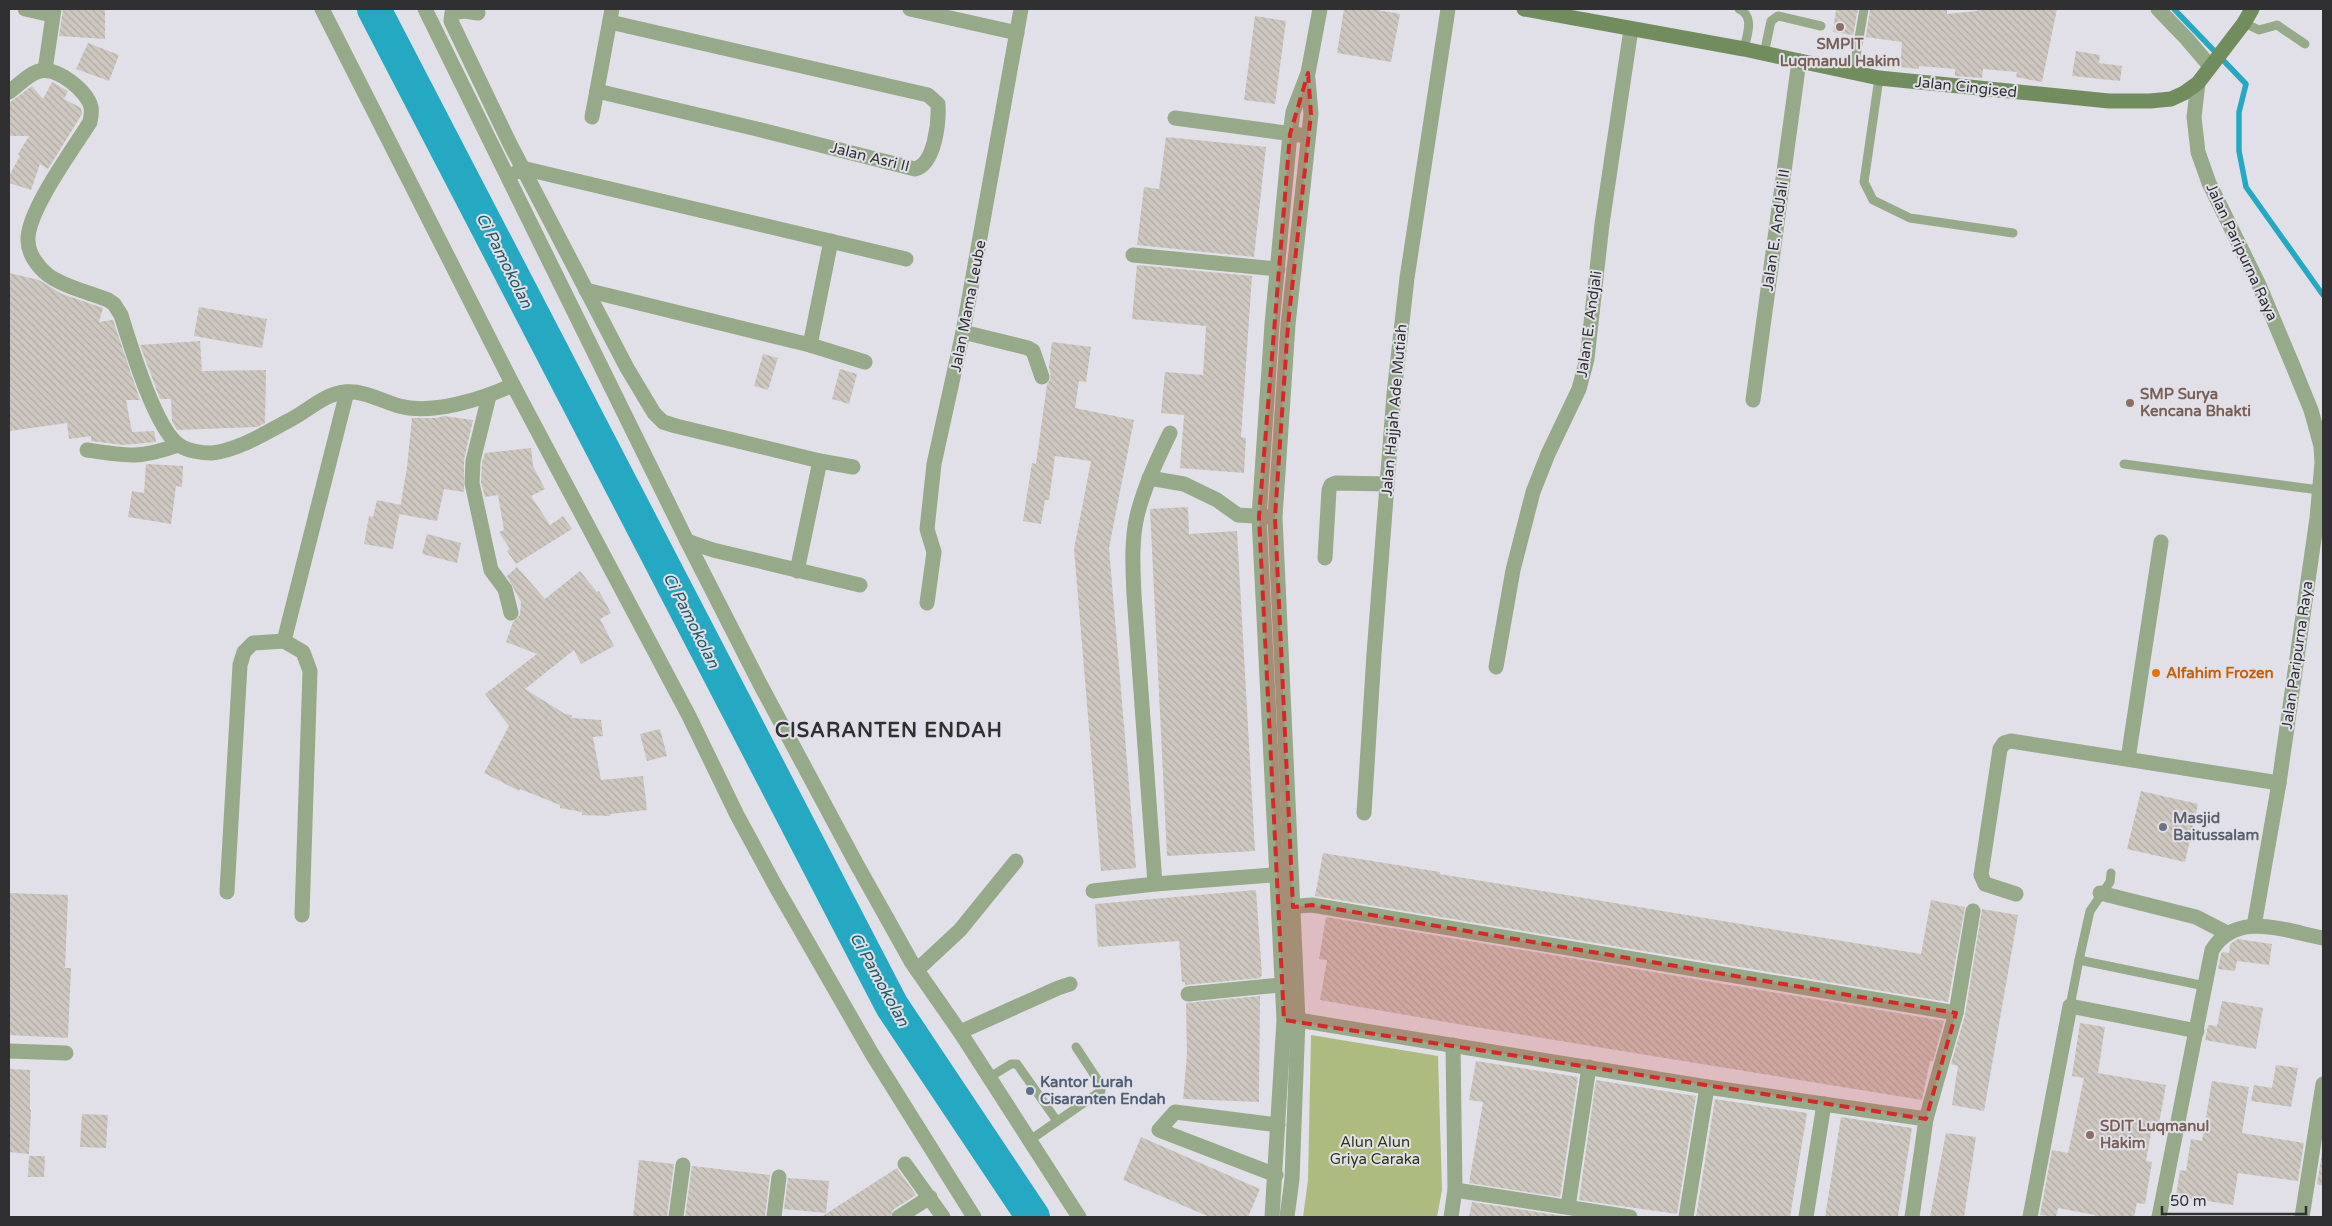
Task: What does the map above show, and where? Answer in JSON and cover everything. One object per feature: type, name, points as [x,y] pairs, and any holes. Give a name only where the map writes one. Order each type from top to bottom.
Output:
[{"type":"main road","name":"Jalan Cingised","points":[[1524,9],[1744,50],[1878,78],[2109,101],[2171,98],[2184,93],[2198,83],[2244,23],[2252,9]]},
{"type":"street","points":[[26,9],[53,12],[45,70]]},
{"type":"street","points":[[322,9],[513,385],[689,716],[737,815],[872,1054],[974,1217]]},
{"type":"street","points":[[424,9],[687,541],[799,759],[856,864],[917,970],[990,1077],[1079,1217]]},
{"type":"street","points":[[910,9],[1017,32]]},
{"type":"street","name":"Jalan Mama Leube","points":[[927,603],[934,552],[927,529],[932,484],[963,332],[1022,9]]},
{"type":"street","points":[[1288,1217],[1292,1179],[1291,1020],[1289,984],[1278,907],[1259,517],[1272,324],[1291,128],[1308,73],[1320,9]]},
{"type":"street","name":"Jalan Hajjah Ade Mutiah","points":[[1364,813],[1394,394],[1407,278],[1448,9]]},
{"type":"street","points":[[2158,9],[2211,65]]},
{"type":"street","points":[[478,13],[457,11],[452,13],[451,21],[522,168],[649,406],[663,422],[820,461],[853,467]]},
{"type":"street","points":[[592,117],[611,15]]},
{"type":"street","name":"Jalan Asri II","points":[[597,91],[915,169],[922,167],[926,162],[937,128],[938,104],[928,95],[611,15]]},
{"type":"street","name":"Jalan E. Andjali","points":[[1496,667],[1513,570],[1533,492],[1548,454],[1579,389],[1587,359],[1602,224],[1631,29]]},
{"type":"street","name":"Jalan E. AndJali II","points":[[1753,400],[1799,61]]},
{"type":"street","points":[[9,92],[36,72],[45,70],[62,75],[73,83],[88,101],[91,116],[90,122],[37,209],[28,239],[30,250],[41,269],[50,277],[114,304],[121,316],[156,414],[178,445]]},
{"type":"street","points":[[1289,984],[1293,907],[1292,873],[1275,517],[1288,325],[1309,130],[1308,73]]},
{"type":"street","name":"Jalan Paripurna Raya","points":[[2198,83],[2194,117],[2198,152],[2209,183],[2259,285],[2311,410],[2321,446],[2321,490],[2279,783],[2254,926]]},
{"type":"street","points":[[1175,118],[1309,130]]},
{"type":"street","points":[[496,154],[510,144]]},
{"type":"street","points":[[508,179],[522,168]]},
{"type":"street","points":[[522,168],[906,259]]},
{"type":"street","points":[[810,345],[831,241]]},
{"type":"street","points":[[1133,255],[1278,269]]},
{"type":"street","points":[[586,290],[810,345],[865,362]]},
{"type":"street","points":[[1272,324],[1288,325]]},
{"type":"street","points":[[963,332],[1028,348],[1033,351],[1042,378]]},
{"type":"street","points":[[87,450],[132,457],[154,454],[178,445],[203,452],[225,450],[241,445],[291,420],[333,395],[355,392],[402,406],[421,408],[443,406],[489,396],[513,385]]},
{"type":"street","points":[[284,641],[347,392]]},
{"type":"street","points":[[489,396],[473,461],[472,483],[490,570],[505,589],[511,613]]},
{"type":"street","points":[[1155,884],[1134,594],[1133,550],[1136,518],[1149,478],[1170,433]]},
{"type":"street","points":[[797,571],[820,461]]},
{"type":"street","points":[[1149,478],[1184,484],[1217,500],[1238,515],[1275,517]]},
{"type":"street","points":[[1326,558],[1329,490],[1332,485],[1336,483],[1387,484]]},
{"type":"street","points":[[687,541],[713,550],[860,585]]},
{"type":"street","points":[[2128,759],[2161,542]]},
{"type":"street","points":[[227,892],[240,665],[244,652],[253,643],[284,641],[303,652],[310,671],[302,914]]},
{"type":"street","points":[[2016,894],[1985,884],[1981,875],[2000,749],[2002,745],[2011,741],[2279,783]]},
{"type":"street","points":[[917,970],[960,930],[1016,861]]},
{"type":"street","points":[[1093,891],[1292,873]]},
{"type":"street","points":[[2100,893],[2196,917],[2227,933]]},
{"type":"street","points":[[1278,907],[1312,905],[1956,1013]]},
{"type":"street","points":[[1912,1217],[1926,1119],[1956,1013],[1974,911]]},
{"type":"street","points":[[2159,1217],[2212,950],[2217,942],[2236,927],[2254,926],[2323,938]]},
{"type":"street","points":[[960,1032],[1070,984]]},
{"type":"street","points":[[1188,994],[1289,984]]},
{"type":"street","points":[[2030,1217],[2070,1006],[2197,1032]]},
{"type":"street","points":[[1291,1020],[1707,1087],[1926,1119]]},
{"type":"street","points":[[1272,1217],[1278,1125],[1291,1020]]},
{"type":"street","points":[[1451,1217],[1455,1190],[1453,1045]]},
{"type":"street","points":[[9,1051],[66,1053]]},
{"type":"street","points":[[1568,1207],[1588,1067]]},
{"type":"street","points":[[2302,1217],[2323,1084]]},
{"type":"street","points":[[1686,1217],[1707,1087]]},
{"type":"street","points":[[1806,1217],[1824,1104]]},
{"type":"street","points":[[1276,1175],[1160,1130],[1175,1112],[1278,1125]]},
{"type":"street","points":[[906,1164],[943,1217]]},
{"type":"street","points":[[676,1217],[683,1165]]},
{"type":"street","points":[[774,1217],[779,1177]]},
{"type":"street","points":[[1455,1190],[1630,1217]]},
{"type":"street","points":[[899,1217],[930,1197]]},
{"type":"lane","points":[[1739,9],[1746,12],[1749,18],[1744,50]]},
{"type":"lane","points":[[1853,73],[1864,9]]},
{"type":"lane","points":[[1764,54],[1770,21],[1774,17],[1778,16],[1821,26]]},
{"type":"lane","points":[[2244,23],[2259,30],[2280,26],[2305,44]]},
{"type":"lane","points":[[1878,78],[1864,182],[1873,200],[1910,218],[2013,233]]},
{"type":"lane","points":[[2124,464],[2321,490]]},
{"type":"lane","points":[[2070,1006],[2090,911],[2100,893],[2110,882],[2111,873]]},
{"type":"lane","points":[[2079,960],[2205,986]]},
{"type":"lane","points":[[1030,1140],[1100,1094],[1101,1085],[1076,1047]]},
{"type":"lane","points":[[990,1077],[1011,1064],[1017,1064],[1057,1121]]},
{"type":"highlighted area","points":[[1308,73],[1311,114],[1288,325],[1275,517],[1293,907],[1312,905],[1956,1013],[1926,1119],[1284,1020],[1259,517],[1290,134]]},
{"type":"green space","name":"Alun Alun Griya Caraka","points":[[1311,1035],[1438,1056],[1442,1190],[1437,1217],[1303,1217],[1308,1180]]},
{"type":"building","points":[[63,9],[105,9],[105,39],[59,36]]},
{"type":"building","points":[[1344,9],[1371,9],[1400,14],[1391,62],[1337,53]]},
{"type":"building","points":[[1836,9],[1858,9],[1853,35],[1833,32]]},
{"type":"building","points":[[1870,9],[1947,9],[1947,14],[1977,11],[1977,9],[2057,9],[2042,82],[2016,77],[2017,72],[1983,69],[1982,78],[1955,76],[1955,69],[1919,66],[1919,69],[1900,67],[1902,42],[1866,37]]},
{"type":"building","points":[[1255,16],[1286,21],[1275,104],[1244,100]]},
{"type":"building","points":[[88,43],[119,55],[109,81],[76,69]]},
{"type":"building","points":[[2076,51],[2100,55],[2099,63],[2122,66],[2120,81],[2072,76]]},
{"type":"building","points":[[52,82],[68,91],[64,99],[81,108],[82,114],[48,169],[40,164],[31,190],[9,183],[9,176],[20,156],[18,154],[29,136],[9,136],[9,103],[32,86],[43,99]]},
{"type":"building","points":[[1166,137],[1266,147],[1254,257],[1137,245],[1144,187],[1159,189]]},
{"type":"building","points":[[1137,265],[1252,276],[1241,437],[1246,438],[1244,473],[1180,468],[1184,415],[1161,413],[1165,372],[1203,375],[1206,326],[1132,319]]},
{"type":"building","points":[[9,273],[39,280],[62,294],[103,308],[99,322],[113,320],[140,400],[126,400],[132,432],[154,431],[156,442],[123,445],[91,441],[91,436],[69,439],[67,423],[10,431]]},
{"type":"building","points":[[199,307],[267,319],[262,348],[194,336]]},
{"type":"building","points":[[200,341],[202,371],[266,370],[265,423],[257,427],[177,430],[172,421],[171,399],[160,399],[140,345]]},
{"type":"building","points":[[1052,342],[1091,347],[1086,382],[1079,381],[1075,408],[1134,420],[1109,548],[1136,868],[1101,871],[1074,549],[1091,461],[1055,456],[1049,500],[1045,500],[1041,524],[1023,521],[1032,463],[1036,464],[1047,384],[1051,378],[1049,367]]},
{"type":"building","points":[[763,354],[778,358],[768,390],[754,386]]},
{"type":"building","points":[[840,369],[857,374],[849,404],[832,399]]},
{"type":"building","points":[[443,416],[473,420],[464,460],[464,492],[444,489],[437,521],[399,514],[407,467],[412,418],[437,418]]},
{"type":"building","points":[[531,448],[533,466],[545,489],[531,496],[550,525],[563,516],[572,529],[516,564],[507,551],[510,549],[499,532],[504,530],[498,495],[485,497],[481,482],[482,462],[485,453]]},
{"type":"building","points":[[146,464],[183,466],[182,487],[176,486],[171,524],[128,517],[132,491],[144,493]]},
{"type":"building","points":[[377,500],[401,505],[393,549],[364,544],[369,516],[373,517]]},
{"type":"building","points":[[1188,507],[1189,534],[1237,531],[1255,851],[1167,856],[1150,509]]},
{"type":"building","points":[[427,534],[461,543],[457,563],[422,554]]},
{"type":"building","points":[[517,567],[545,599],[580,571],[597,592],[599,591],[611,613],[600,619],[614,646],[581,664],[574,650],[525,689],[565,714],[572,715],[572,718],[601,720],[603,736],[593,737],[601,780],[643,776],[647,810],[610,814],[610,816],[582,815],[582,812],[560,808],[560,805],[520,789],[519,791],[484,773],[509,726],[485,694],[537,654],[506,642],[513,622],[520,615],[521,602],[507,576]]},
{"type":"building","points":[[660,729],[667,756],[647,761],[640,734]]},
{"type":"building","name":"Masjid Baitussalam","points":[[2141,791],[2198,804],[2185,862],[2127,849]]},
{"type":"building","points":[[1323,853],[1921,954],[1931,900],[1965,907],[1948,1002],[1315,896]]},
{"type":"building","points":[[1256,890],[1262,975],[1260,978],[1185,985],[1185,982],[1182,982],[1179,941],[1098,947],[1095,904]]},
{"type":"building","points":[[9,893],[68,895],[65,968],[71,968],[68,1038],[9,1035]]},
{"type":"building","points":[[1982,909],[2018,915],[1984,1111],[1952,1105],[1958,1066],[1951,1064],[1965,1015]]},
{"type":"building","points":[[1326,917],[1944,1021],[1933,1061],[1930,1061],[1922,1100],[1469,1026],[1320,1000],[1327,960],[1319,959]]},
{"type":"building","points":[[2238,939],[2272,944],[2269,965],[2237,961],[2235,971],[2218,969],[2222,952],[2229,953],[2230,944]]},
{"type":"building","points":[[1260,996],[1259,1102],[1183,1099],[1187,1055],[1186,1003]]},
{"type":"building","points":[[2222,1001],[2263,1008],[2256,1049],[2205,1040],[2208,1025],[2217,1026]]},
{"type":"building","points":[[2080,1023],[2105,1027],[2098,1073],[2166,1085],[2159,1124],[2153,1123],[2146,1161],[2152,1162],[2145,1204],[2137,1203],[2134,1217],[2094,1217],[2095,1215],[2058,1208],[2056,1217],[2040,1215],[2052,1150],[2068,1153],[2084,1078],[2072,1076]]},
{"type":"building","points":[[1476,1061],[1578,1077],[1560,1197],[1469,1183],[1483,1102],[1469,1100]]},
{"type":"building","points":[[2276,1065],[2298,1068],[2291,1107],[2251,1101],[2254,1085],[2272,1088]]},
{"type":"building","points":[[9,1069],[30,1070],[29,1154],[9,1152]]},
{"type":"building","points":[[1596,1080],[1696,1096],[1677,1214],[1579,1200]]},
{"type":"building","points":[[2212,1081],[2249,1087],[2242,1133],[2304,1143],[2298,1181],[2238,1173],[2233,1205],[2176,1196],[2180,1170],[2186,1171],[2191,1139],[2202,1141]]},
{"type":"building","points":[[1715,1099],[1807,1113],[1790,1217],[1696,1217]]},
{"type":"building","points":[[82,1114],[108,1115],[106,1148],[80,1147]]},
{"type":"building","points":[[1841,1117],[1912,1128],[1898,1217],[1825,1217]]},
{"type":"building","points":[[1946,1133],[1976,1137],[1964,1217],[1930,1217]]},
{"type":"building","points":[[1141,1137],[1260,1189],[1248,1217],[1210,1217],[1123,1180]]},
{"type":"building","points":[[2323,1146],[2323,1186],[2317,1184]]},
{"type":"building","points":[[29,1156],[45,1156],[44,1177],[28,1177]]},
{"type":"building","points":[[639,1160],[674,1164],[667,1217],[633,1217]]},
{"type":"building","points":[[692,1166],[770,1175],[765,1217],[685,1217]]},
{"type":"building","points":[[897,1168],[916,1195],[894,1209],[890,1217],[821,1217]]},
{"type":"building","points":[[788,1178],[829,1181],[826,1213],[784,1209]]},
{"type":"building","points":[[1472,1202],[1570,1217],[1469,1217]]},
{"type":"waterway","name":"Ci Pamokolan","points":[[374,9],[892,1006],[1033,1217]]},
{"type":"waterway","points":[[2174,9],[2246,84],[2239,112],[2239,151],[2246,187],[2323,295]]},
{"type":"place","name":"SMPIT Luqmanul Hakim","points":[[1840,27]]},
{"type":"place","name":"SMP Surya Kencana Bhakti","points":[[2130,403]]},
{"type":"place","name":"Alfahim Frozen","points":[[2156,673]]},
{"type":"place","name":"Masjid Baitussalam","points":[[2163,827]]},
{"type":"place","name":"Kantor Lurah Cisaranten Endah","points":[[1030,1091]]},
{"type":"place","name":"SDIT Luqmanul Hakim","points":[[2090,1135]]},
{"type":"district","name":"CISARANTEN ENDAH","points":[[889,730]]}]
